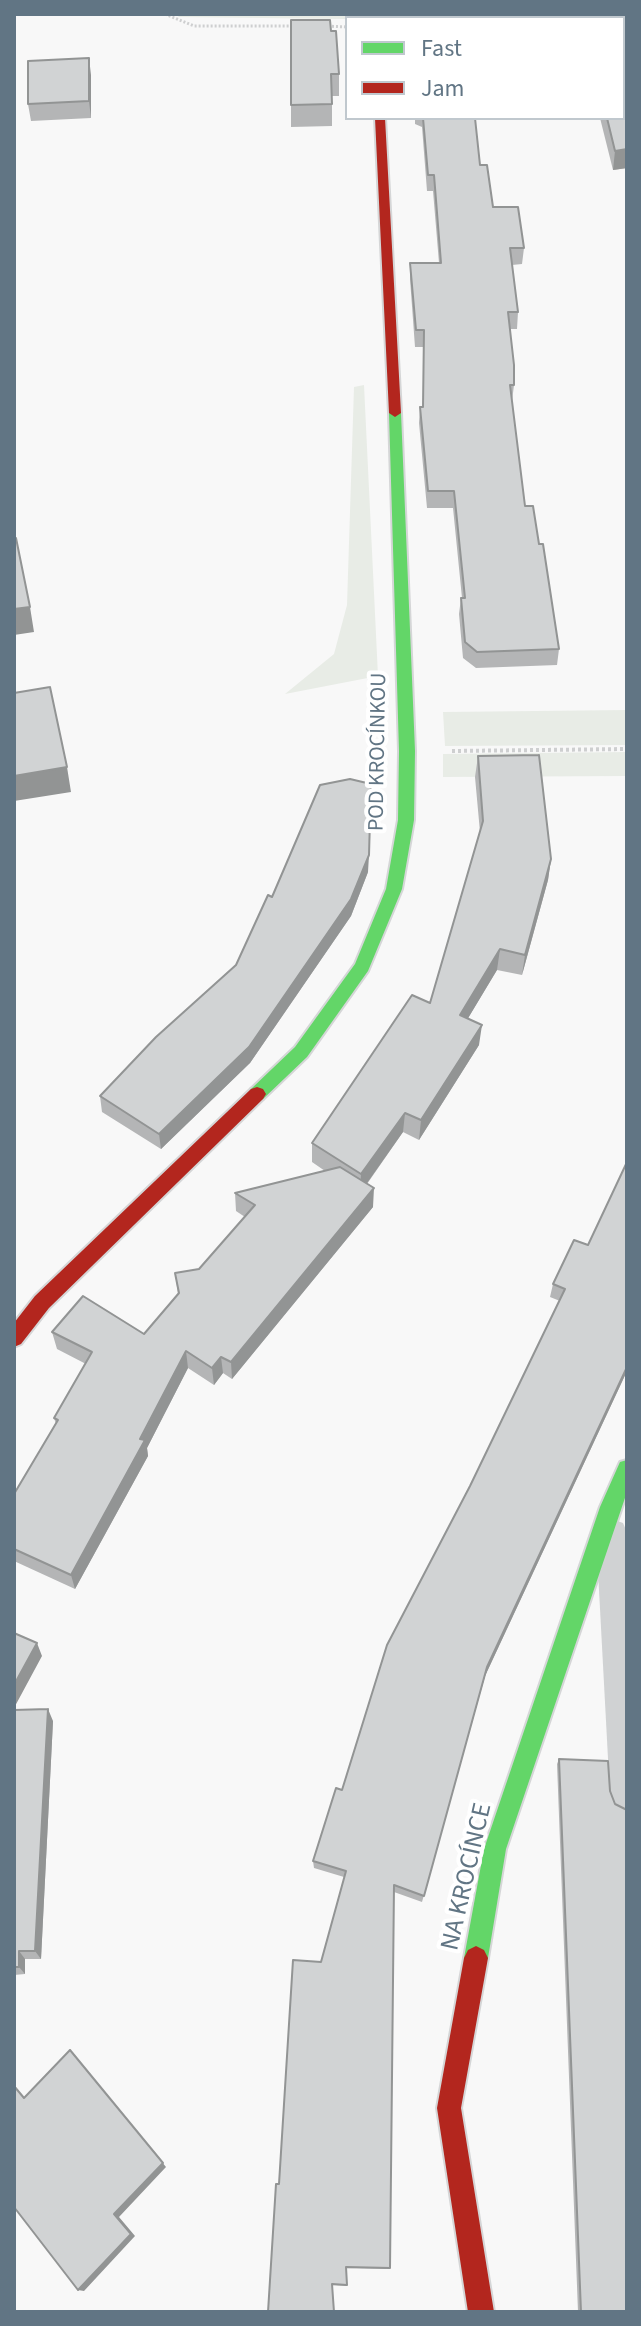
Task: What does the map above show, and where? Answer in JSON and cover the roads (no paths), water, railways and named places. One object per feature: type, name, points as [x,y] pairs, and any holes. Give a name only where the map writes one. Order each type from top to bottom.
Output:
[{"type":"street","name":"POD KROCÍNKOU","points":[[14,1338],[42,1302],[301,1052],[362,967],[394,889],[406,820],[407,751],[392,327],[380,120]]},
{"type":"street","name":"NA KROCÍNCE","points":[[481,2312],[449,2108],[495,1849],[610,1507],[627,1469]]},
{"type":"lane","points":[[610,1507],[627,1796]]}]
